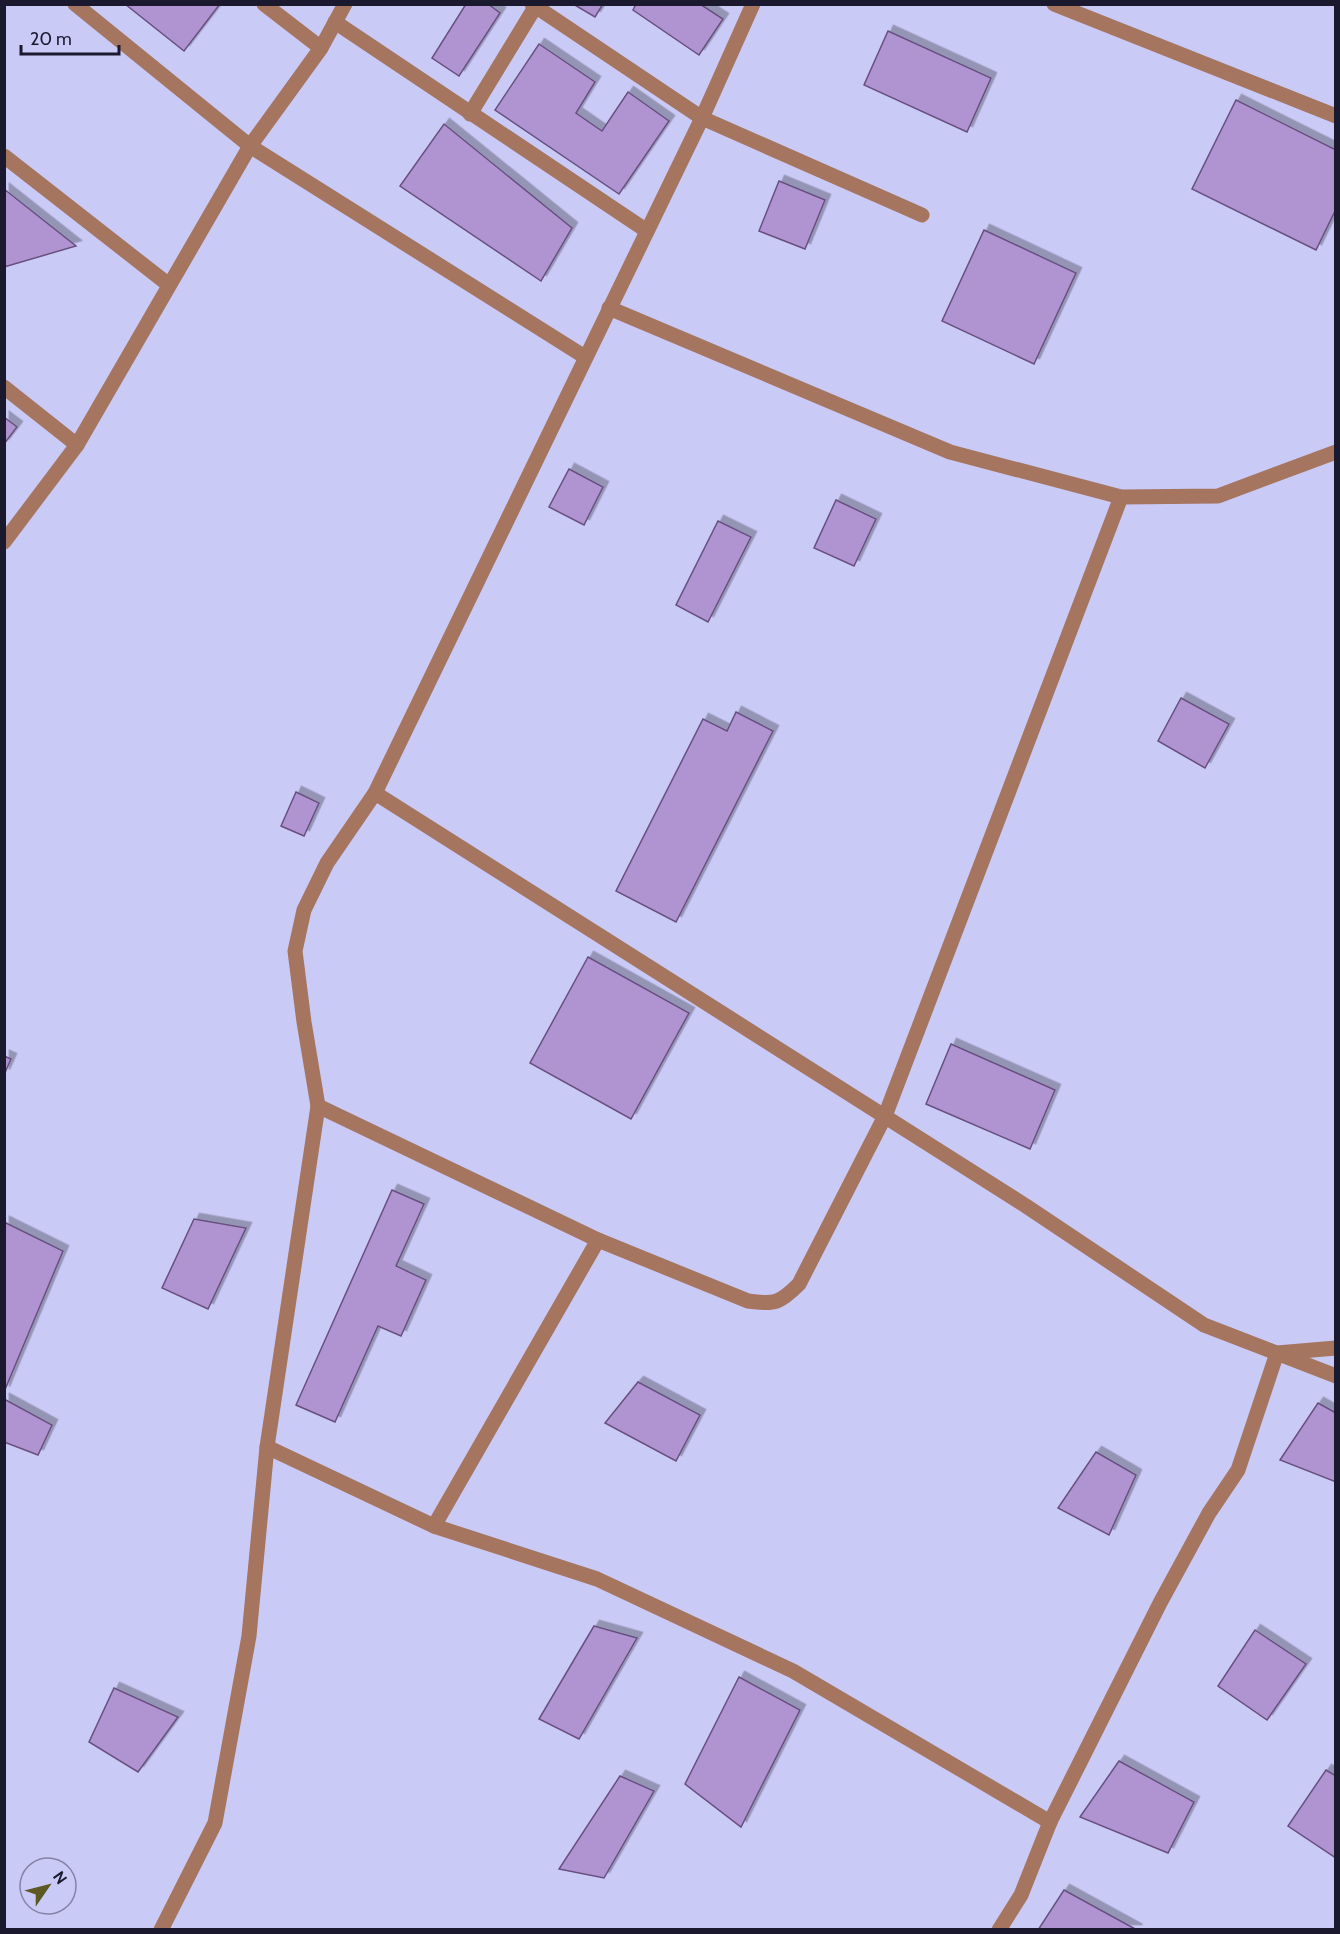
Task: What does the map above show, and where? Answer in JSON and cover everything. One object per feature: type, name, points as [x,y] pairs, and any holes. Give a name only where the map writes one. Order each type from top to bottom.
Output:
[{"type":"street","points":[[75,4],[250,146],[585,357]]},
{"type":"street","points":[[264,4],[321,48]]},
{"type":"street","points":[[4,542],[77,445],[250,146],[321,48],[345,4]]},
{"type":"street","points":[[161,1929],[215,1823],[249,1636],[267,1447],[318,1106],[295,951],[304,910],[323,873],[375,794],[702,118],[753,4]]},
{"type":"street","points":[[470,114],[535,5],[702,118],[922,215]]},
{"type":"street","points":[[1056,5],[1335,116]]},
{"type":"street","points":[[335,22],[647,231]]},
{"type":"street","points":[[4,156],[170,285]]},
{"type":"street","points":[[609,308],[950,452],[1121,497],[1218,496],[1335,452]]},
{"type":"street","points":[[4,387],[77,445]]},
{"type":"street","points":[[318,1106],[598,1240],[748,1301],[767,1304],[784,1299],[799,1284],[885,1116],[1121,497]]},
{"type":"street","points":[[375,794],[1026,1206],[1204,1325],[1335,1376]]},
{"type":"street","points":[[435,1526],[598,1240]]},
{"type":"street","points":[[1277,1353],[1335,1348]]},
{"type":"street","points":[[999,1929],[1021,1895],[1050,1822],[1160,1603],[1209,1513],[1238,1470],[1277,1353]]},
{"type":"street","points":[[267,1447],[435,1526],[597,1579],[793,1671],[1050,1822]]},
{"type":"building","points":[[125,4],[220,4],[184,51]]},
{"type":"building","points":[[466,4],[488,4],[500,13],[459,76],[432,58]]},
{"type":"building","points":[[573,4],[603,4],[595,17]]},
{"type":"building","points":[[636,4],[700,4],[723,19],[699,55],[633,10]]},
{"type":"building","points":[[888,31],[991,78],[967,132],[864,85]]},
{"type":"building","points":[[539,44],[595,82],[576,113],[602,131],[628,92],[669,121],[619,194],[495,110]]},
{"type":"building","points":[[1236,100],[1336,150],[1336,209],[1316,250],[1192,189]]},
{"type":"building","points":[[444,124],[572,228],[541,281],[400,186]]},
{"type":"building","points":[[779,181],[825,200],[805,249],[759,231]]},
{"type":"building","points":[[4,189],[76,246],[4,267]]},
{"type":"building","points":[[984,230],[1076,273],[1034,364],[942,321]]},
{"type":"building","points":[[4,417],[17,427],[4,444]]},
{"type":"building","points":[[569,469],[603,487],[584,525],[549,507]]},
{"type":"building","points":[[836,500],[876,519],[854,566],[814,548]]},
{"type":"building","points":[[718,521],[751,537],[708,622],[676,605]]},
{"type":"building","points":[[1181,698],[1229,724],[1205,768],[1158,741]]},
{"type":"building","points":[[736,712],[773,731],[676,922],[616,891],[703,719],[727,731]]},
{"type":"building","points":[[296,792],[319,803],[304,836],[281,826]]},
{"type":"building","points":[[588,957],[689,1013],[631,1119],[530,1063]]},
{"type":"building","points":[[951,1044],[1055,1090],[1030,1149],[926,1104]]},
{"type":"building","points":[[4,1056],[11,1059],[4,1075]]},
{"type":"building","points":[[392,1190],[424,1204],[396,1266],[426,1280],[401,1336],[378,1326],[335,1422],[296,1405]]},
{"type":"building","points":[[194,1219],[246,1228],[208,1309],[162,1288]]},
{"type":"building","points":[[4,1222],[63,1251],[4,1392]]},
{"type":"building","points":[[638,1382],[700,1415],[676,1461],[605,1423]]},
{"type":"building","points":[[4,1399],[52,1425],[38,1455],[4,1442]]},
{"type":"building","points":[[1318,1403],[1336,1413],[1336,1482],[1280,1460]]},
{"type":"building","points":[[1096,1452],[1136,1475],[1109,1535],[1058,1508]]},
{"type":"building","points":[[594,1626],[637,1638],[579,1739],[539,1719]]},
{"type":"building","points":[[1255,1630],[1306,1664],[1267,1720],[1218,1686]]},
{"type":"building","points":[[739,1677],[800,1710],[741,1827],[685,1784]]},
{"type":"building","points":[[114,1688],[178,1717],[138,1772],[89,1742]]},
{"type":"building","points":[[1119,1761],[1194,1802],[1168,1853],[1080,1817]]},
{"type":"building","points":[[1326,1770],[1336,1776],[1336,1858],[1288,1826]]},
{"type":"building","points":[[620,1776],[654,1791],[604,1878],[559,1869]]},
{"type":"building","points":[[1064,1890],[1137,1930],[1038,1930]]}]
